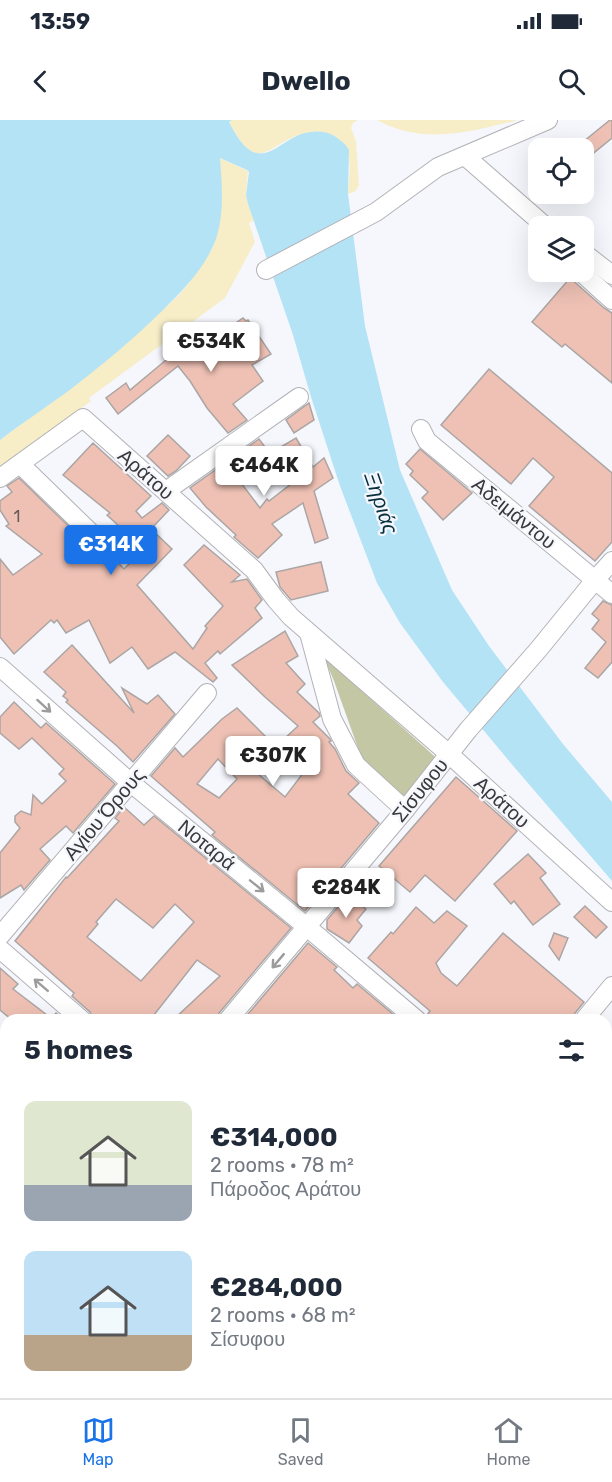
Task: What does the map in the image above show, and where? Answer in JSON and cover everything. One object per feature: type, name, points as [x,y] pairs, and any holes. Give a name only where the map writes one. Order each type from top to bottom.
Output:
[{"type":"street","points":[[266,270],[376,212],[438,167],[548,120]]},
{"type":"street","points":[[465,156],[534,216]]},
{"type":"street","points":[[594,261],[612,275]]},
{"type":"street","points":[[592,282],[612,300]]},
{"type":"street","points":[[166,491],[299,397]]},
{"type":"street","name":"Αράτου","points":[[20,464],[83,418],[254,570],[286,612],[449,754],[612,902]]},
{"type":"street","name":"Αδειμάντου","points":[[421,429],[426,441],[612,594]]},
{"type":"street","points":[[0,478],[20,464],[104,543]]},
{"type":"street","name":"Σίσυφου","points":[[233,1014],[405,810],[468,730],[612,561]]},
{"type":"street","points":[[309,633],[332,719],[356,765],[405,810]]},
{"type":"street","name":"Νοταρά","points":[[0,667],[131,783],[410,1014]]},
{"type":"street","name":"Αγίου Όρους","points":[[0,936],[207,693]]},
{"type":"street","points":[[0,949],[75,1014]]},
{"type":"street","points":[[589,1014],[612,986]]},
{"type":"green space","points":[[324,657],[442,763],[410,798],[400,800],[363,762]]},
{"type":"sand","points":[[232,120],[358,120],[351,128],[356,141],[359,185],[356,191],[348,194],[350,163],[346,146],[316,132],[294,137],[265,152],[257,153],[249,150],[240,140],[229,122]]},
{"type":"sand","points":[[377,120],[517,120],[475,130],[432,134],[404,131]]},
{"type":"sand","points":[[220,158],[248,171],[246,195],[254,221],[249,223],[255,242],[225,298],[89,398],[91,401],[0,469],[0,440],[96,368],[177,297],[190,282],[212,249],[221,207]]},
{"type":"water","name":"Ξηριάς","points":[[0,120],[232,120],[229,122],[240,141],[252,152],[270,151],[308,132],[331,134],[346,146],[349,150],[348,194],[365,326],[400,470],[452,590],[489,646],[563,744],[612,802],[612,881],[443,682],[400,623],[377,583],[340,486],[293,335],[248,204],[246,195],[249,172],[247,170],[220,158],[222,202],[220,224],[214,244],[204,262],[185,287],[153,320],[105,362],[0,440]]},
{"type":"building","points":[[612,120],[612,138],[594,153],[594,138],[588,138]]},
{"type":"building","points":[[567,282],[575,282],[612,313],[612,383],[565,344],[562,347],[532,322]]},
{"type":"building","points":[[243,318],[248,320],[271,354],[252,365],[263,381],[233,404],[247,420],[228,433],[207,408],[178,366],[118,414],[106,398],[126,383],[130,390],[166,360],[202,335],[207,343]]},
{"type":"building","points":[[489,369],[612,473],[612,542],[595,561],[529,506],[554,477],[533,458],[511,484],[441,425]]},
{"type":"building","points":[[309,403],[314,420],[294,433],[286,420]]},
{"type":"building","points":[[168,435],[190,456],[168,476],[147,456]]},
{"type":"building","points":[[296,438],[313,467],[324,458],[333,478],[314,491],[328,538],[315,543],[303,503],[272,524],[282,535],[258,558],[234,537],[236,535],[206,507],[190,488],[259,439],[268,451],[235,475],[260,508],[267,499],[269,501],[296,480],[274,451]]},
{"type":"building","points":[[93,443],[151,496],[136,511],[142,518],[162,503],[169,510],[151,529],[172,549],[137,585],[193,649],[207,628],[205,626],[223,606],[184,565],[204,545],[240,575],[232,582],[247,579],[262,600],[255,608],[262,618],[220,654],[218,651],[205,663],[217,678],[213,682],[175,652],[148,669],[132,647],[110,663],[89,620],[66,633],[57,620],[54,623],[51,620],[14,654],[0,637],[0,559],[13,575],[42,554],[6,526],[9,524],[0,510],[0,501],[12,492],[7,486],[19,478],[88,545],[99,559],[109,553],[124,569],[144,549],[107,515],[110,513],[63,475]]},
{"type":"building","points":[[420,449],[472,493],[443,520],[422,498],[428,492],[410,475],[413,471],[406,464]]},
{"type":"building","points":[[321,562],[328,591],[291,600],[280,587],[276,572]]},
{"type":"building","points":[[603,601],[612,605],[612,662],[598,678],[585,668],[606,642],[592,629],[599,620],[592,614]]},
{"type":"building","points":[[285,631],[298,656],[286,663],[305,684],[297,692],[319,713],[320,716],[313,722],[330,739],[329,742],[346,771],[359,783],[348,794],[379,823],[305,911],[212,835],[215,832],[151,776],[175,748],[183,757],[222,719],[237,708],[274,745],[251,768],[285,797],[307,768],[284,739],[298,726],[232,665]],"holes":[[[218,759],[237,779],[219,798],[197,784]]]},
{"type":"building","points":[[72,645],[134,713],[122,688],[147,704],[158,695],[175,714],[133,762],[66,702],[68,700],[63,696],[66,692],[44,672]]},
{"type":"building","points":[[14,702],[41,728],[46,723],[115,784],[73,833],[66,826],[40,849],[50,860],[24,890],[21,885],[0,898],[0,853],[20,828],[15,822],[15,816],[21,811],[31,815],[33,795],[42,804],[66,781],[59,774],[64,769],[32,738],[19,749],[0,733],[0,717]]},
{"type":"building","points":[[456,777],[517,831],[455,901],[425,875],[410,892],[379,866]]},
{"type":"building","points":[[124,807],[144,825],[154,816],[291,928],[219,1014],[179,1014],[220,976],[197,960],[155,1014],[91,1014],[72,996],[74,993],[15,941],[66,877],[119,821],[115,818]],"holes":[[[116,899],[153,928],[175,904],[194,922],[141,981],[87,937],[98,924],[96,922]]]},
{"type":"building","points":[[528,854],[546,873],[540,878],[560,904],[533,925],[514,901],[511,904],[494,884]]},
{"type":"building","points":[[348,895],[366,909],[357,920],[362,926],[349,943],[327,929],[327,920]]},
{"type":"building","points":[[585,906],[607,927],[596,938],[574,917]]},
{"type":"building","points":[[416,907],[434,923],[447,911],[467,926],[436,963],[441,973],[457,986],[503,933],[584,1002],[575,1014],[428,1014],[430,1011],[368,958],[391,932],[393,934]]},
{"type":"building","points":[[554,933],[568,938],[559,960],[549,946]]},
{"type":"building","points":[[308,943],[337,967],[334,970],[353,988],[357,984],[393,1014],[248,1014]]},
{"type":"building","points":[[0,968],[18,984],[13,989],[46,1014],[5,1014],[0,1010]]}]
